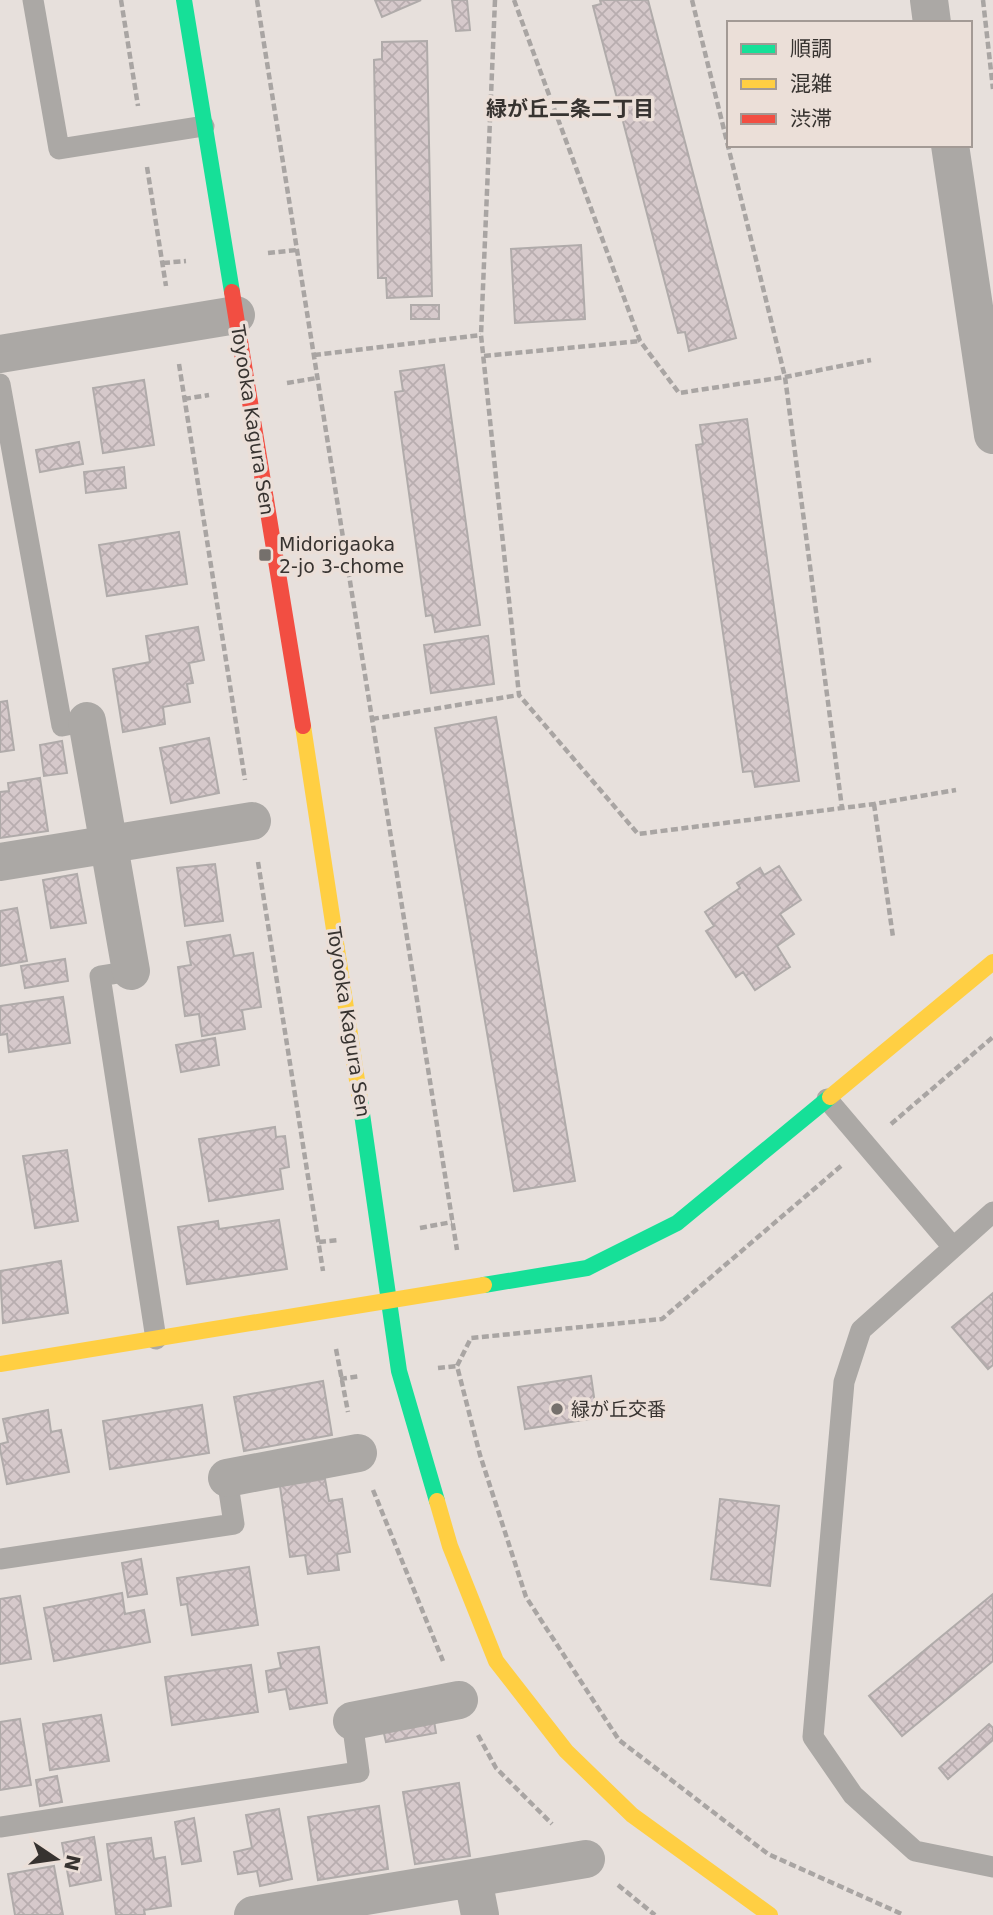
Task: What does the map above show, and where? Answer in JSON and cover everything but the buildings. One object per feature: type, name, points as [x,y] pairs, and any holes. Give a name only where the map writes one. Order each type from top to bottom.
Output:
[{"type":"street","name":"Toyooka Kagura Sen","points":[[184,0],[320,826],[400,1371],[450,1546],[496,1661],[566,1751],[632,1815],[770,1915]]},
{"type":"street","points":[[929,0],[932,21]]},
{"type":"street","points":[[950,147],[993,435]]},
{"type":"street","points":[[0,354],[236,315]]},
{"type":"street","points":[[87,721],[131,971]]},
{"type":"street","points":[[0,862],[252,821]]},
{"type":"street","points":[[0,1364],[587,1268],[677,1223],[993,962]]},
{"type":"street","points":[[227,1478],[358,1453]]},
{"type":"street","points":[[352,1721],[459,1700]]},
{"type":"street","points":[[253,1915],[476,1897],[586,1859]]},
{"type":"lane","points":[[33,0],[58,149],[204,126]]},
{"type":"lane","points":[[0,384],[62,726],[87,721]]},
{"type":"lane","points":[[131,971],[100,976],[156,1339]]},
{"type":"lane","points":[[827,1099],[952,1246]]},
{"type":"lane","points":[[993,1212],[861,1330],[844,1382],[813,1737],[853,1795],[915,1851],[993,1867]]},
{"type":"lane","points":[[0,1559],[234,1524],[227,1478]]},
{"type":"lane","points":[[0,1827],[359,1772],[352,1721]]},
{"type":"path","points":[[121,0],[340,1379]]},
{"type":"path","points":[[257,0],[471,1338]]},
{"type":"path","points":[[495,0],[481,335],[519,695],[638,834],[874,804],[956,790]]},
{"type":"path","points":[[514,0],[640,341],[679,393],[785,377],[871,360]]},
{"type":"path","points":[[692,0],[727,142]]},
{"type":"path","points":[[983,0],[993,89]]},
{"type":"path","points":[[728,147],[785,377],[842,808]]},
{"type":"path","points":[[314,355],[481,335]]},
{"type":"path","points":[[484,356],[640,341]]},
{"type":"path","points":[[372,719],[519,695]]},
{"type":"path","points":[[874,804],[893,937]]},
{"type":"path","points":[[457,1366],[480,1455],[526,1597],[619,1740],[768,1854],[904,1915]]},
{"type":"traffic: fast","points":[[184,0],[232,292]]},
{"type":"traffic: fast","points":[[484,1285],[587,1268],[677,1223],[830,1097]]},
{"type":"traffic: fast","points":[[360,1100],[399,1371],[437,1501]]},
{"type":"traffic: slow","points":[[303,726],[360,1100]]},
{"type":"traffic: slow","points":[[830,1097],[993,962]]},
{"type":"traffic: slow","points":[[0,1364],[484,1285]]},
{"type":"traffic: slow","points":[[437,1501],[450,1546],[496,1661],[566,1751],[632,1815],[770,1915]]},
{"type":"traffic: jam","points":[[232,292],[303,726]]},
{"type":"place","name":"Midorigaoka 2-jo 3-chome","points":[[265,555]]},
{"type":"place","name":"緑が丘交番","points":[[557,1409]]},
{"type":"district","name":"緑が丘二条二丁目","points":[[570,109]]}]
